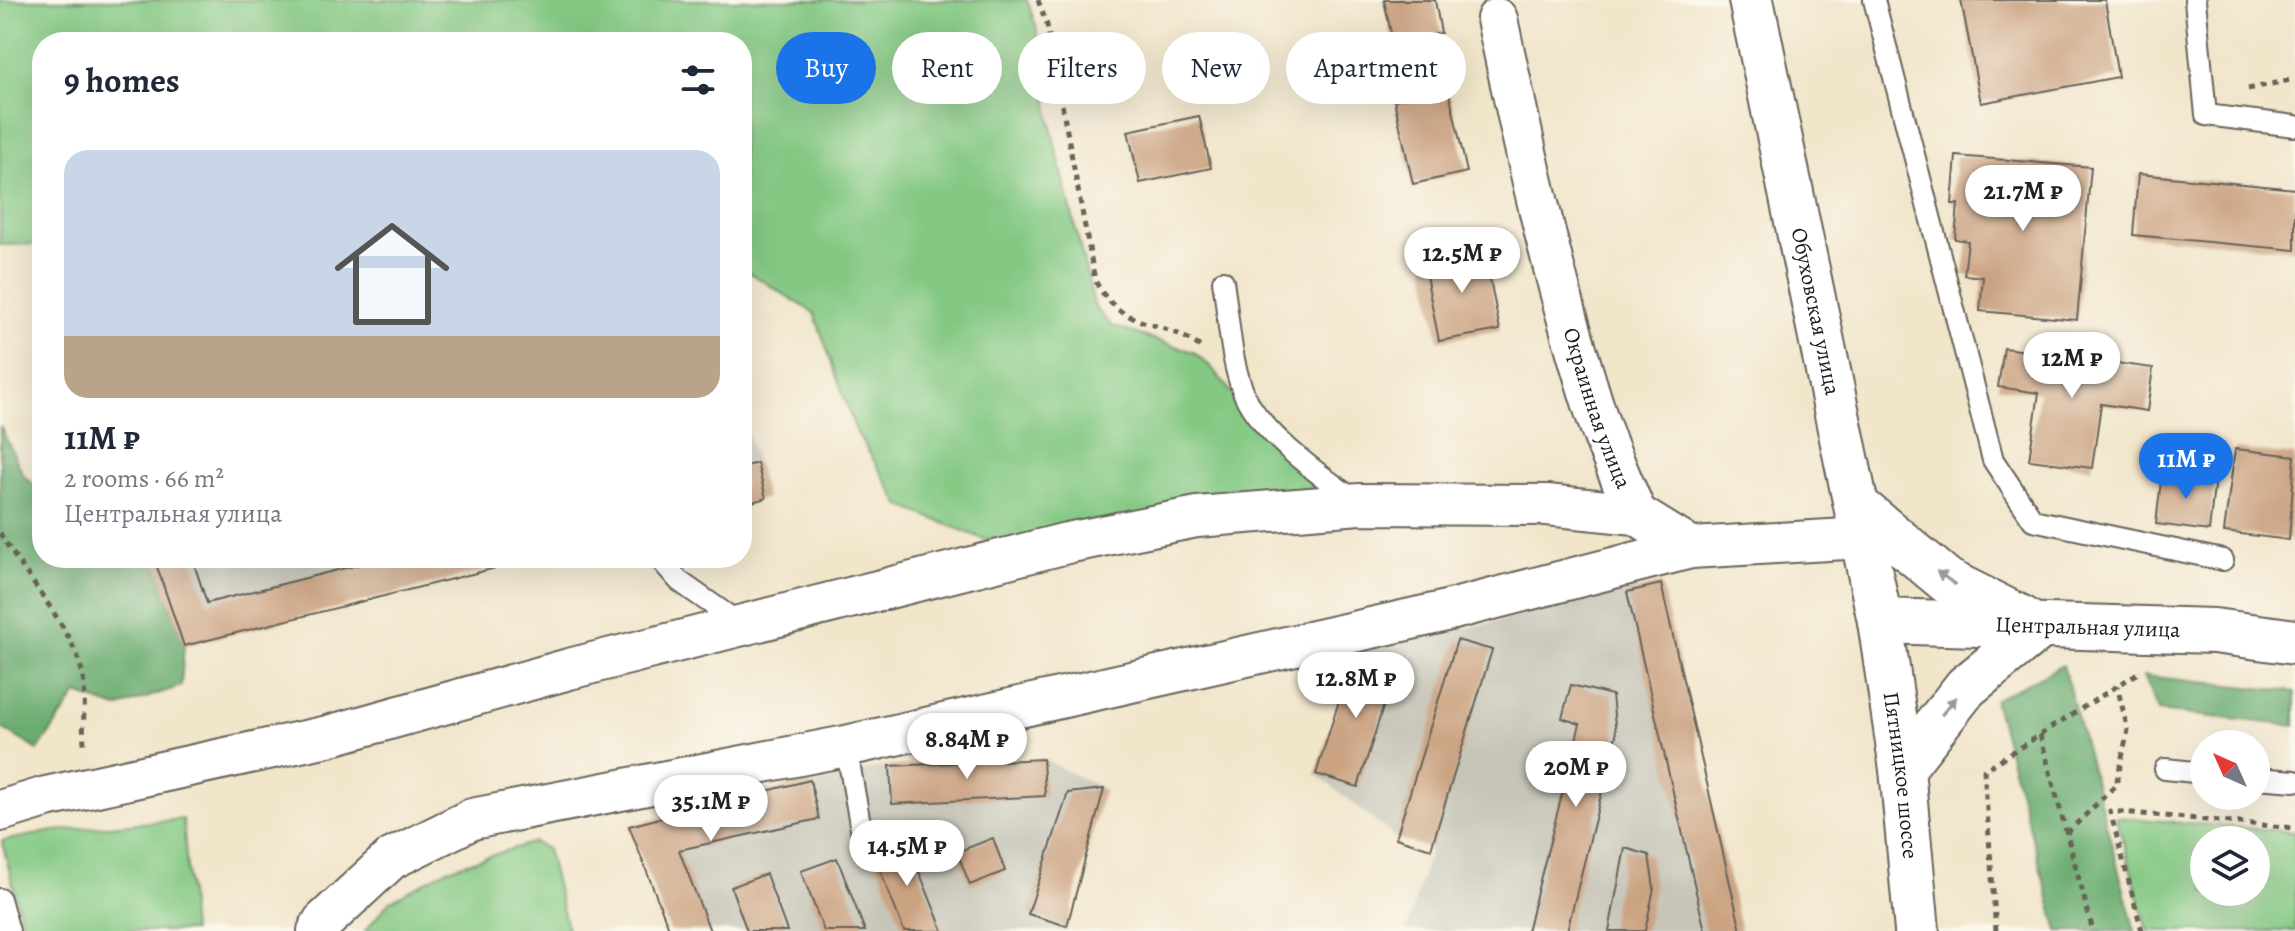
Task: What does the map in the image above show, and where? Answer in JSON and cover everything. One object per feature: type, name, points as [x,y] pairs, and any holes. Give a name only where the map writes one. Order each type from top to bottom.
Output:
[{"type":"main road","name":"Обуховская улица","points":[[1751,0],[1880,621]]},
{"type":"main road","points":[[1861,523],[1947,581],[2040,627],[1966,687],[1902,769]]},
{"type":"main road","name":"Центральная улица","points":[[1880,621],[2214,631],[2295,642]]},
{"type":"main road","name":"Пятницкое шоссе","points":[[1880,621],[1902,769],[1917,931]]},
{"type":"street","name":"Окраинная улица","points":[[1497,19],[1527,164],[1573,338],[1596,415],[1636,514]]},
{"type":"street","points":[[0,811],[46,797],[328,736],[569,669],[1081,540],[1197,517],[1360,504],[1547,505],[1636,514],[1691,548]]},
{"type":"street","points":[[318,931],[323,922],[391,859],[472,819],[846,746],[1438,613],[1691,548],[1861,523]]},
{"type":"lane","points":[[1874,0],[1993,460],[2033,520],[2223,560]]},
{"type":"lane","points":[[2195,0],[2206,115],[2295,126]]},
{"type":"lane","points":[[1223,281],[1234,353],[1245,397],[1290,448],[1360,504]]},
{"type":"lane","points":[[668,568],[679,581],[743,626]]},
{"type":"lane","points":[[846,746],[861,829]]},
{"type":"lane","points":[[2165,769],[2190,772]]},
{"type":"lane","points":[[2270,779],[2295,781]]},
{"type":"lane","points":[[0,899],[9,931]]},
{"type":"path","points":[[1038,0],[1047,25],[1095,280],[1105,300],[1121,314],[1198,344],[1220,362],[1245,397]]},
{"type":"path","points":[[0,533],[66,634],[81,667],[87,703],[84,742],[94,788]]},
{"type":"path","points":[[1996,931],[1984,770],[2142,670],[2156,669]]},
{"type":"path","points":[[2067,833],[2116,785],[2128,730],[2117,686]]},
{"type":"path","points":[[2040,735],[2093,931]]},
{"type":"path","points":[[2142,931],[2110,811],[2295,828]]},
{"type":"shaded area","points":[[752,448],[766,498],[752,502]]},
{"type":"shaded area","points":[[157,568],[496,568],[184,646]]},
{"type":"shaded area","points":[[1661,584],[1741,931],[1406,931],[1430,849],[1396,838],[1316,774],[1354,653]]},
{"type":"shaded area","points":[[1043,759],[1103,789],[1066,931],[670,931],[629,826],[810,780],[890,766]]},
{"type":"green space","points":[[0,0],[1027,0],[1037,32],[1018,32],[1018,104],[1048,104],[1095,308],[1112,326],[1193,352],[1211,367],[1259,427],[1332,493],[996,544],[901,506],[856,431],[814,313],[752,274],[752,32],[32,32],[32,244],[0,245]]},
{"type":"green space","points":[[0,426],[24,476],[32,483],[32,568],[157,568],[184,646],[181,686],[117,708],[77,694],[38,750],[0,727]]},
{"type":"green space","points":[[2063,665],[2135,931],[2058,931],[1994,700]]},
{"type":"green space","points":[[2144,676],[2295,692],[2295,726],[2158,711]]},
{"type":"green space","points":[[2116,817],[2223,826],[2190,826],[2190,906],[2270,906],[2270,830],[2295,832],[2295,931],[2148,931]]},
{"type":"green space","points":[[183,819],[192,931],[24,931],[2,841],[54,831]]},
{"type":"green space","points":[[534,842],[547,849],[568,931],[365,931],[389,902],[448,869]]},
{"type":"building","points":[[1384,0],[1435,0],[1441,32],[1391,32]]},
{"type":"building","points":[[1961,0],[2105,0],[2118,77],[1981,103]]},
{"type":"building","points":[[1395,104],[1452,104],[1467,172],[1413,184]]},
{"type":"building","points":[[1199,116],[1211,168],[1140,183],[1128,131]]},
{"type":"building","points":[[1956,156],[2091,167],[2077,320],[1980,311],[1983,277],[1964,275],[1968,241],[1955,239],[1958,204],[1952,204]]},
{"type":"building","points":[[2138,174],[2295,189],[2295,250],[2133,235]]},
{"type":"building","points":[[1484,248],[1500,330],[1439,341],[1423,260]]},
{"type":"building","points":[[2004,348],[2153,368],[2147,411],[2101,404],[2092,468],[2029,460],[2039,393],[1998,387]]},
{"type":"building","points":[[2235,449],[2295,456],[2289,540],[2224,532]]},
{"type":"building","points":[[757,463],[766,498],[752,502],[752,464]]},
{"type":"building","points":[[2162,472],[2215,478],[2209,531],[2156,524]]},
{"type":"building","points":[[157,568],[195,568],[207,603],[345,568],[496,568],[184,646]]},
{"type":"building","points":[[1661,584],[1741,931],[1705,931],[1627,592]]},
{"type":"building","points":[[1457,640],[1492,650],[1431,849],[1396,838]]},
{"type":"building","points":[[1354,653],[1396,666],[1358,787],[1316,774]]},
{"type":"building","points":[[1571,685],[1612,695],[1616,735],[1567,931],[1527,931],[1580,724],[1562,718]]},
{"type":"building","points":[[1043,759],[1045,796],[892,804],[890,766]]},
{"type":"building","points":[[810,780],[819,819],[679,850],[710,931],[670,931],[629,826]]},
{"type":"building","points":[[1104,789],[1067,926],[1028,914],[1068,793]]},
{"type":"building","points":[[993,838],[1005,871],[970,885],[957,852]]},
{"type":"building","points":[[906,839],[943,931],[904,931],[873,852]]},
{"type":"building","points":[[1625,848],[1649,855],[1654,888],[1645,931],[1609,931]]},
{"type":"building","points":[[837,858],[865,931],[824,931],[801,871]]},
{"type":"building","points":[[766,874],[787,931],[747,931],[731,887]]}]
